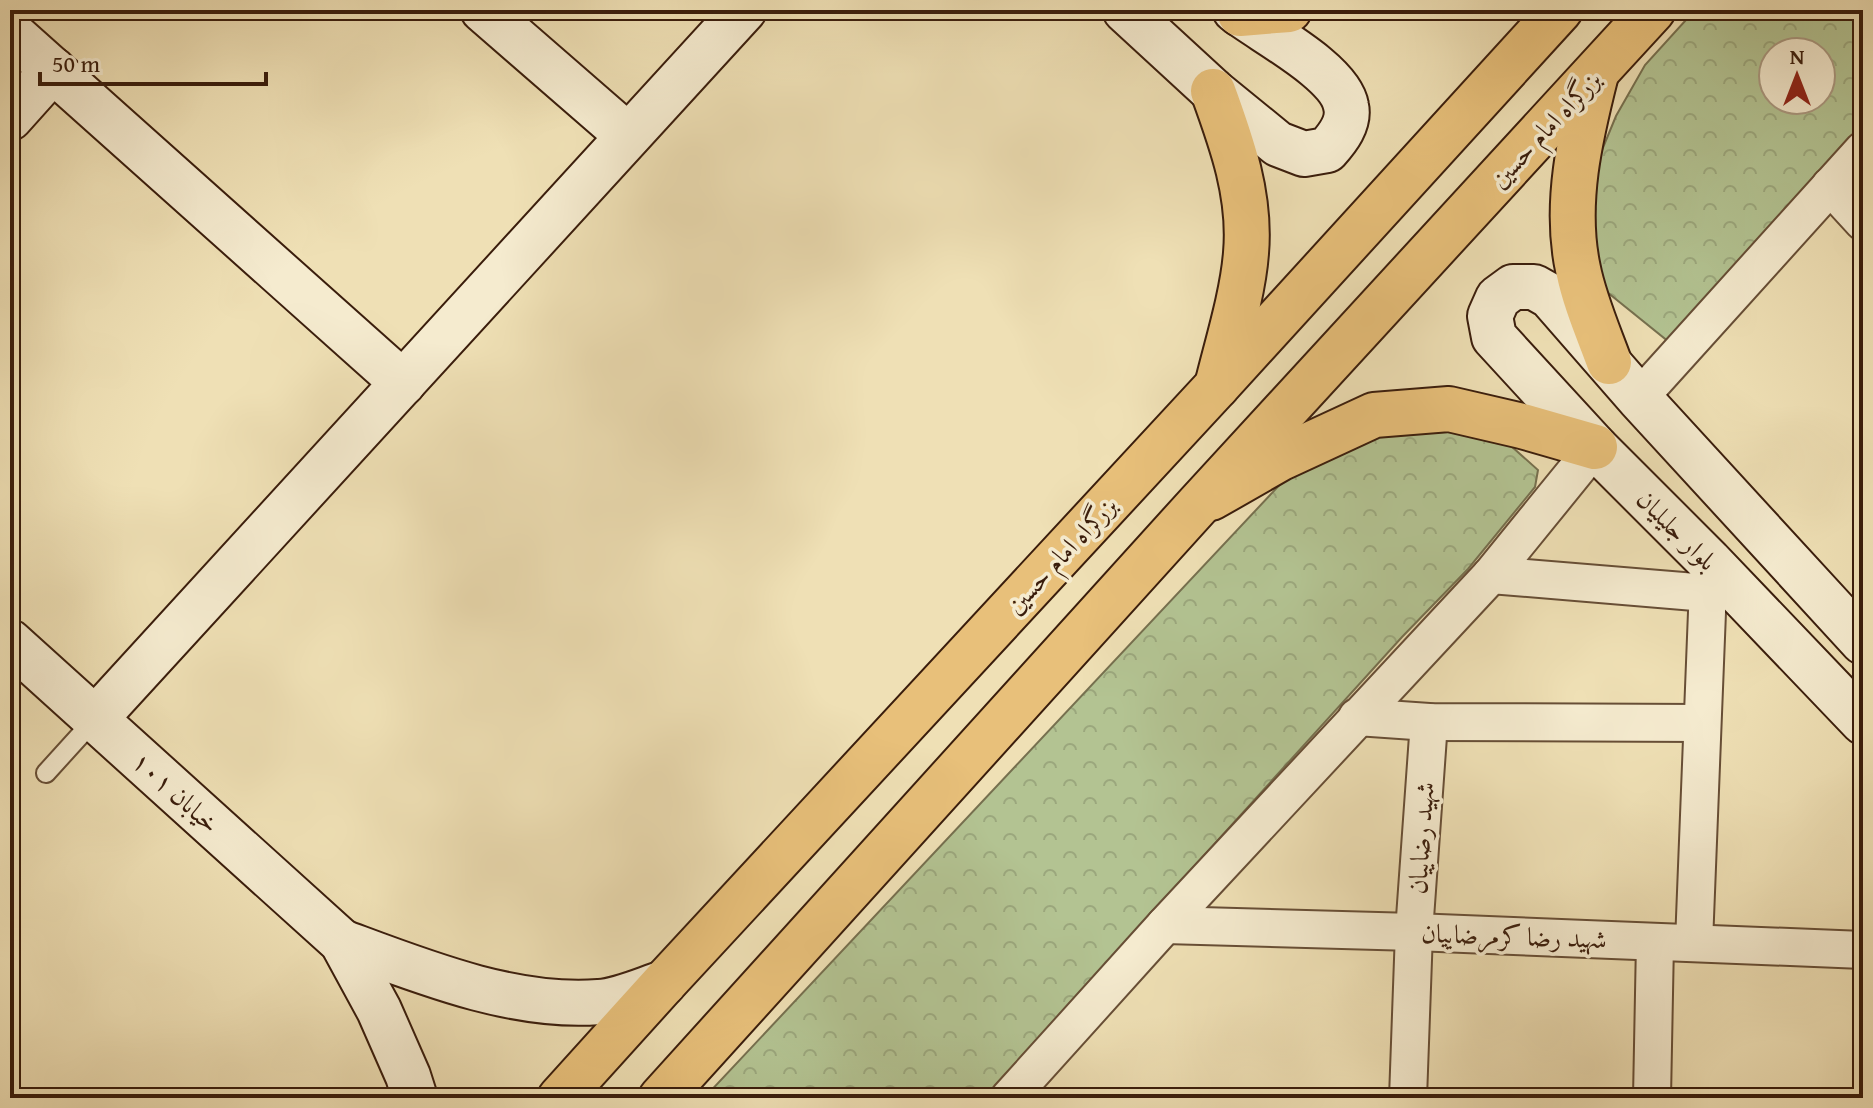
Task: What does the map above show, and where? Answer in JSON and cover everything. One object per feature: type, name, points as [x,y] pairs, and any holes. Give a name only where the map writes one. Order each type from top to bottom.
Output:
[{"type":"main road","points":[[483,10],[628,136]]},
{"type":"main road","points":[[95,719],[744,10]]},
{"type":"main road","points":[[1125,10],[1213,91],[1278,144],[1304,154],[1327,150],[1342,132],[1347,107],[1337,87],[1321,70],[1238,12]]},
{"type":"main road","points":[[1238,12],[1289,10]]},
{"type":"main road","name":"بزرگراه امام حسین","points":[[560,1098],[1560,10]]},
{"type":"main road","name":"بزرگراه امام حسین","points":[[661,1098],[1198,505],[1653,10]]},
{"type":"main road","points":[[10,32],[403,383]]},
{"type":"main road","points":[[10,118],[53,70]]},
{"type":"main road","points":[[1596,74],[1573,195],[1574,247],[1578,273],[1609,362],[1863,642]]},
{"type":"main road","points":[[1213,91],[1239,168],[1246,217],[1246,254],[1217,386]]},
{"type":"main road","name":"بلوار جلیلیان","points":[[1609,362],[1550,296],[1534,287],[1513,287],[1498,298],[1490,316],[1494,337],[1708,577],[1863,722]]},
{"type":"main road","points":[[1198,505],[1281,458],[1374,415],[1449,409],[1595,447]]},
{"type":"main road","name":"خیابان ۱۰۱","points":[[10,642],[342,942]]},
{"type":"main road","points":[[342,942],[477,988],[551,1002],[602,1002],[664,983]]},
{"type":"main road","points":[[342,942],[379,1010],[415,1098]]},
{"type":"street","points":[[1639,398],[1863,150]]},
{"type":"street","points":[[1830,186],[1863,222]]},
{"type":"street","points":[[1009,1098],[1165,925],[1491,575],[1595,447]]},
{"type":"street","points":[[1491,575],[1708,577],[1694,943]]},
{"type":"street","points":[[1357,717],[1429,722],[1702,723]]},
{"type":"street","name":"شهید رضاییان","points":[[1408,1098],[1414,932],[1429,722]]},
{"type":"street","name":"شهید رضا کرمرضاییان","points":[[1165,925],[1863,950]]},
{"type":"street","points":[[1652,1098],[1655,942]]},
{"type":"lane","points":[[46,773],[95,719]]},
{"type":"green space","points":[[1695,10],[1863,10],[1863,133],[1674,346],[1602,288],[1588,184],[1616,116],[1645,65]]},
{"type":"green space","points":[[1389,420],[1482,420],[1538,470],[1535,487],[1468,569],[1402,637],[984,1098],[704,1098],[1302,461]]}]
